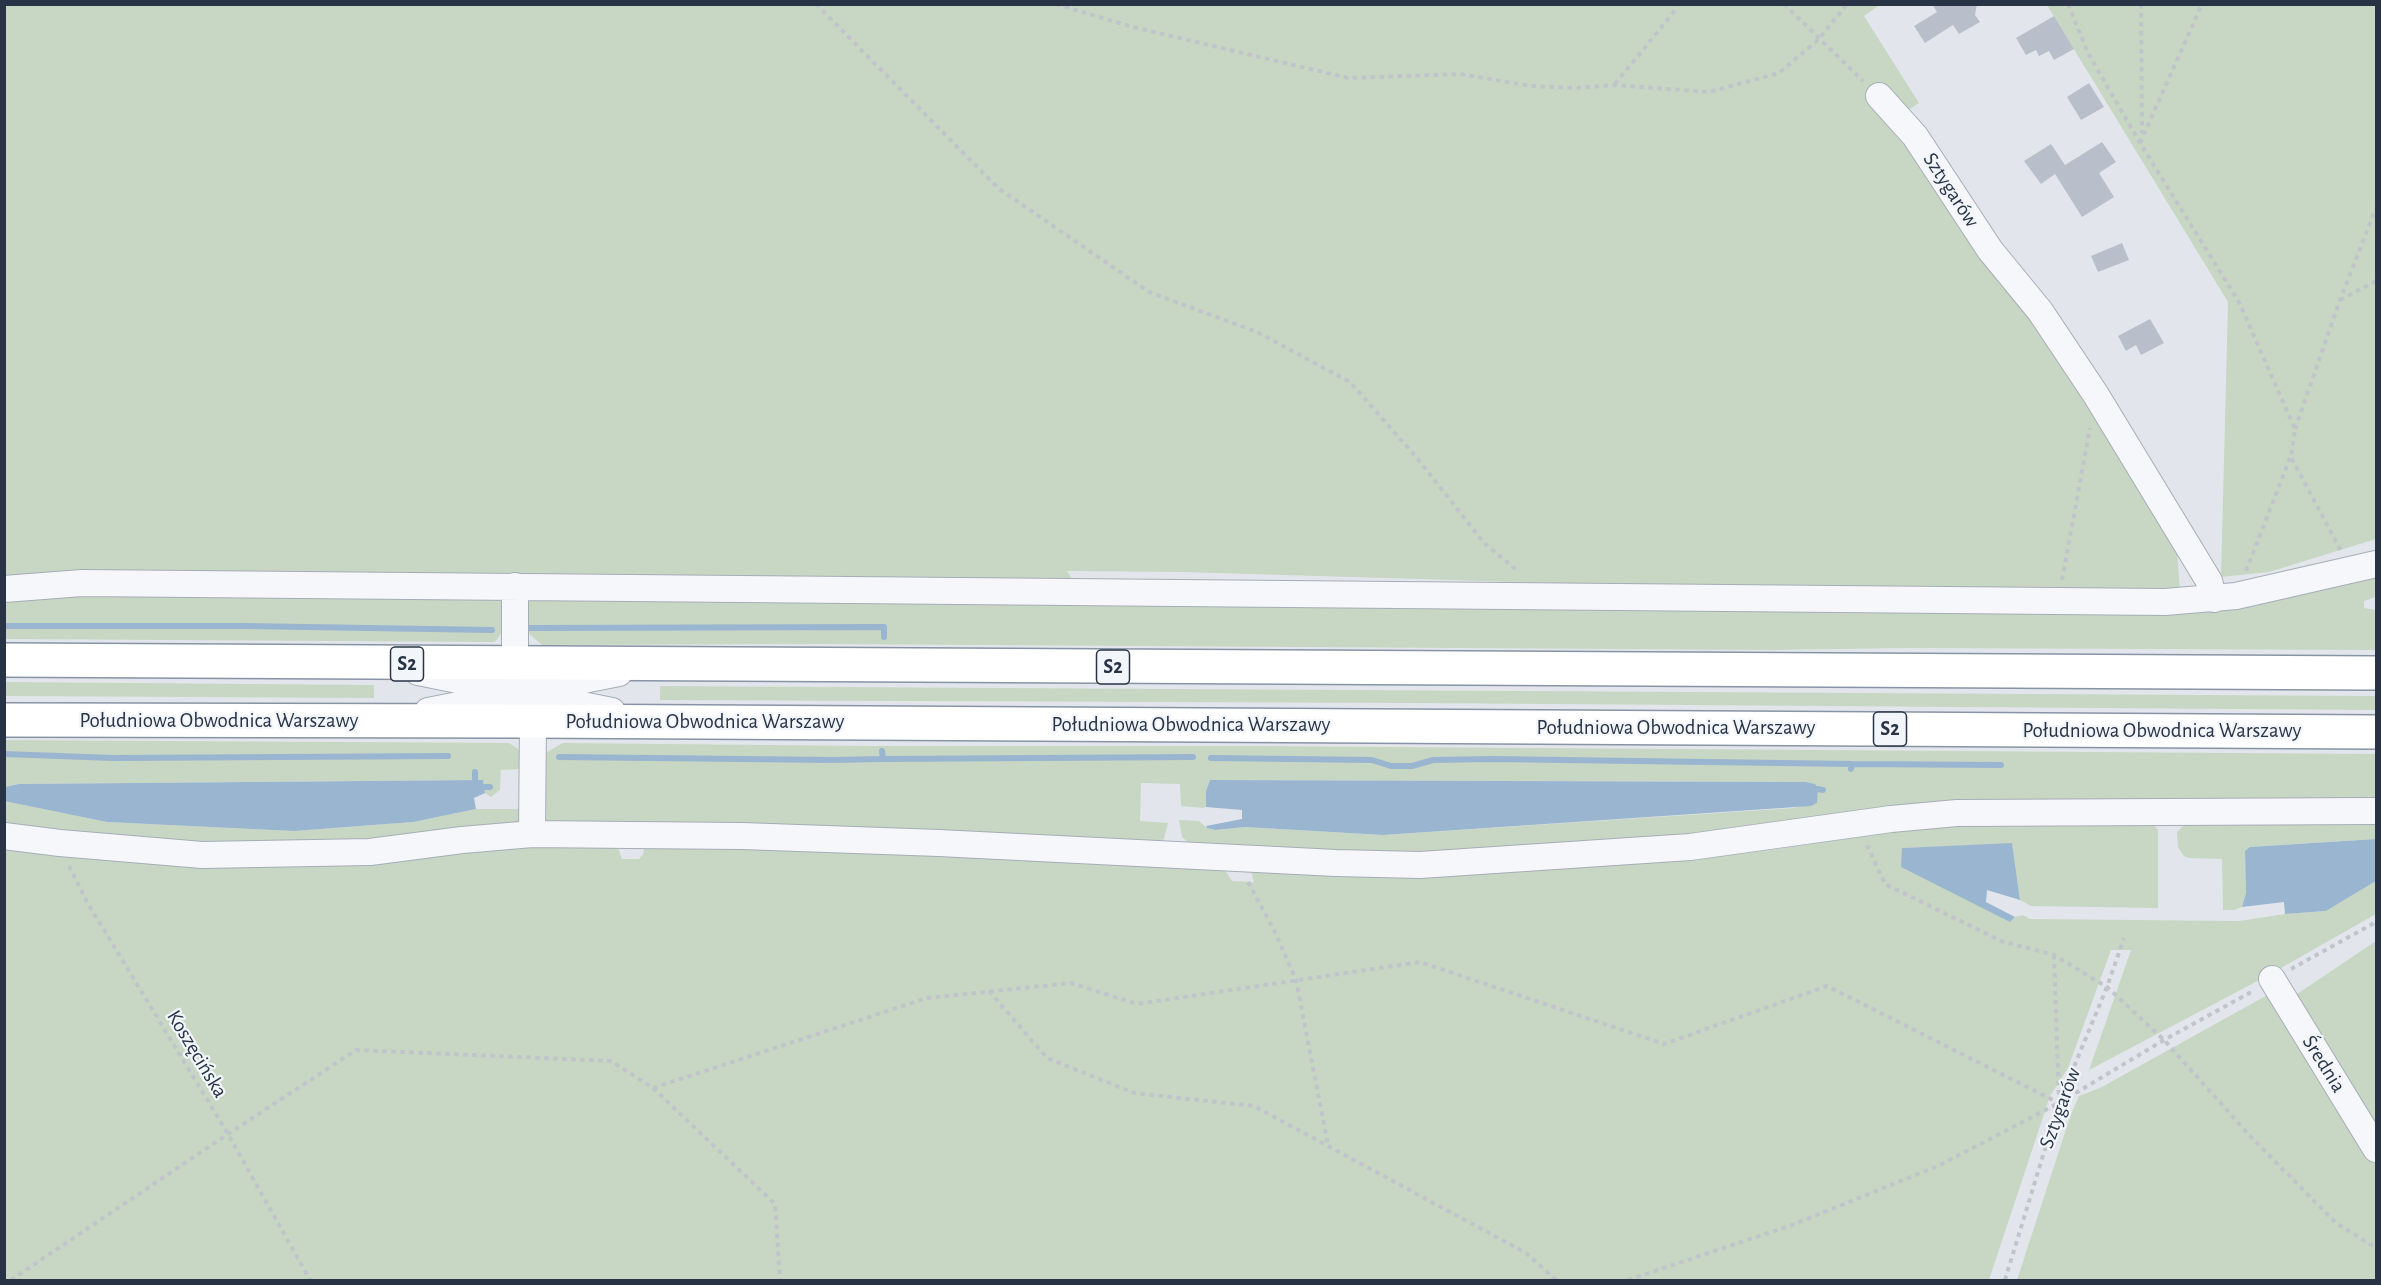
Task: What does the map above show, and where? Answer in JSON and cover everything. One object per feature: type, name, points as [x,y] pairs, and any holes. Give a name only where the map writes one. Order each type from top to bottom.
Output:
[{"type":"highway","name":"Południowa Obwodnica Warszawy","points":[[4,660],[374,663],[662,722],[2376,732]]},
{"type":"highway","name":"Południowa Obwodnica Warszawy","points":[[4,720],[376,721],[661,665],[2376,673]]},
{"type":"street","name":"Sztygarów","points":[[1879,96],[1915,136],[1990,250],[2040,311],[2096,395],[2209,581],[2225,597]]},
{"type":"street","points":[[4,589],[82,583],[2165,602],[2225,597],[2268,590],[2349,568],[2376,564]]},
{"type":"street","points":[[515,586],[532,834]]},
{"type":"street","points":[[4,836],[202,855],[370,852],[532,834],[753,836],[1336,863],[1420,864],[1690,847],[1958,813],[2376,811]]},
{"type":"street","name":"Średnia","points":[[2272,979],[2376,1149]]},
{"type":"path","points":[[816,4],[998,188],[1149,292],[1257,332],[1350,381],[1417,458],[1484,543],[1548,596]]},
{"type":"path","points":[[1056,4],[1128,26],[1348,78],[1460,74],[1531,86],[1576,88],[1615,85],[1709,92],[1779,72],[1819,39],[1847,4]]},
{"type":"path","points":[[1615,85],[1673,13],[1677,4]]},
{"type":"path","points":[[1784,4],[1879,96]]},
{"type":"path","points":[[2068,4],[2088,53],[2140,143],[2239,302],[2295,429]]},
{"type":"path","points":[[2141,4],[2142,135]]},
{"type":"path","points":[[2140,143],[2202,4]]},
{"type":"path","points":[[2225,597],[2291,458],[2295,429],[2340,300],[2376,208]]},
{"type":"path","points":[[2340,300],[2376,281]]},
{"type":"path","points":[[2059,601],[2096,395]]},
{"type":"path","points":[[2291,458],[2349,568]]},
{"type":"path","points":[[1858,825],[1885,884],[2001,941],[2054,955],[2107,987],[2164,1040],[2252,1138],[2336,1223],[2376,1248]]},
{"type":"path","name":"Koszęcińska","points":[[60,843],[70,870],[87,902],[228,1134],[310,1281]]},
{"type":"path","points":[[1234,858],[1274,930],[1296,980],[1328,1146]]},
{"type":"path","points":[[1628,1281],[1792,1225],[1928,1170],[2059,1103],[2164,1040],[2376,922]]},
{"type":"path","name":"Sztygarów","points":[[2005,1281],[2059,1103],[2107,987],[2124,938]]},
{"type":"path","points":[[2054,955],[2059,1103]]},
{"type":"path","points":[[653,1088],[927,998],[1071,983],[1137,1004],[1420,962],[1664,1044],[1827,986],[2059,1103]]},
{"type":"path","points":[[989,991],[1047,1058],[1134,1093],[1254,1106],[1526,1253],[1556,1281]]},
{"type":"path","points":[[11,1281],[356,1050],[611,1061],[653,1088],[775,1204],[780,1281]]},
{"type":"green space","points":[[1881,4],[1864,16],[1919,103],[1901,115],[2176,537],[2180,591],[1781,590],[1184,572],[1067,571],[1075,583],[5,580],[5,5]]},
{"type":"green space","points":[[2047,5],[2376,5],[2376,539],[2269,572],[2221,577],[2228,302]]},
{"type":"green space","points":[[2376,575],[2376,597],[2364,601],[2364,608],[2376,610],[2376,650],[542,645],[527,632],[527,602],[532,597],[2114,611]]},
{"type":"green space","points":[[97,591],[500,598],[503,602],[504,629],[496,641],[492,642],[5,639],[5,597]]},
{"type":"green space","points":[[5,682],[374,685],[374,698],[5,696]]},
{"type":"green space","points":[[660,686],[2376,696],[2376,710],[660,700]]},
{"type":"green space","points":[[5,740],[509,743],[523,756],[525,769],[501,770],[500,790],[491,797],[485,793],[483,780],[19,784],[5,787]]},
{"type":"green space","points":[[563,743],[2376,754],[2376,801],[2221,798],[2148,800],[1770,832],[1466,854],[1194,848],[1182,837],[1179,820],[1199,821],[1207,828],[1215,830],[1245,827],[1383,835],[1794,808],[1817,803],[1805,782],[1210,780],[1206,791],[1206,807],[1203,808],[1181,806],[1180,784],[1141,783],[1140,821],[1168,823],[1164,839],[1158,842],[553,828],[544,819],[543,760],[547,752]]},
{"type":"green space","points":[[5,801],[107,822],[294,831],[412,822],[476,809],[524,809],[521,823],[336,843],[268,845],[95,840],[5,827]]},
{"type":"green space","points":[[2376,821],[2376,839],[2250,847],[2245,851],[2246,893],[2242,907],[2234,910],[2223,910],[2222,859],[2189,858],[2184,856],[2178,847],[2177,832],[2187,822]]},
{"type":"green space","points":[[1957,823],[2152,823],[2158,830],[2158,908],[2031,906],[2020,900],[2012,844],[1902,848],[2010,922],[2015,917],[2023,915],[2030,919],[2239,921],[2326,911],[2376,881],[2376,914],[2267,976],[2089,1070],[2131,950],[2111,950],[2068,1068],[2050,1096],[1989,1280],[5,1280],[5,844],[473,848],[612,844],[618,848],[622,859],[639,859],[645,845],[800,843],[1222,866],[1232,881],[1254,882],[1250,868],[1649,859],[1748,853]]},
{"type":"green space","points":[[2376,941],[2376,1135],[2291,998]]},
{"type":"green space","points":[[2271,993],[2376,1161],[2376,1280],[2017,1280],[2071,1114],[2079,1096],[2100,1088]]},
{"type":"water","points":[[483,780],[485,793],[474,798],[476,809],[413,822],[294,831],[107,822],[4,801],[5,787],[19,784]]},
{"type":"water","points":[[1210,780],[1805,782],[1815,784],[1818,788],[1817,803],[1811,806],[1383,835],[1245,827],[1215,830],[1207,828],[1206,826],[1242,819],[1242,810],[1206,807],[1206,791]]},
{"type":"water","points":[[2376,839],[2376,881],[2326,911],[2285,914],[2284,902],[2242,907],[2246,893],[2245,851],[2250,847]]},
{"type":"water","points":[[2012,843],[2020,900],[1987,890],[1986,902],[2015,917],[2010,922],[1901,867],[1902,848]]},
{"type":"building","points":[[1932,4],[1977,4],[1975,15],[1980,22],[1959,34],[1953,25],[1925,43],[1914,26],[1937,12]]},
{"type":"building","points":[[2054,16],[2074,49],[2054,60],[2049,51],[2039,56],[2036,50],[2026,55],[2016,38]]},
{"type":"building","points":[[2089,83],[2104,107],[2081,120],[2067,97]]},
{"type":"building","points":[[2102,142],[2116,162],[2099,173],[2114,197],[2082,217],[2055,174],[2041,184],[2024,161],[2051,144],[2065,165]]},
{"type":"building","points":[[2122,243],[2129,260],[2098,272],[2091,256]]},
{"type":"building","points":[[2150,319],[2164,343],[2141,355],[2136,345],[2126,351],[2118,336]]},
{"type":"waterway","points":[[4,626],[244,626],[492,630]]},
{"type":"waterway","points":[[529,628],[884,627],[884,637]]},
{"type":"waterway","points":[[882,751],[883,759],[1193,757]]},
{"type":"waterway","points":[[4,754],[113,758],[448,756]]},
{"type":"waterway","points":[[559,757],[883,759]]},
{"type":"waterway","points":[[1211,758],[1372,760],[1391,766],[1412,766],[1433,760],[1492,759],[1852,764]]},
{"type":"waterway","points":[[1851,769],[1852,764],[2001,765]]},
{"type":"waterway","points":[[475,772],[475,781]]},
{"type":"waterway","points":[[484,787],[490,787]]},
{"type":"waterway","points":[[1818,789],[1823,790]]}]
